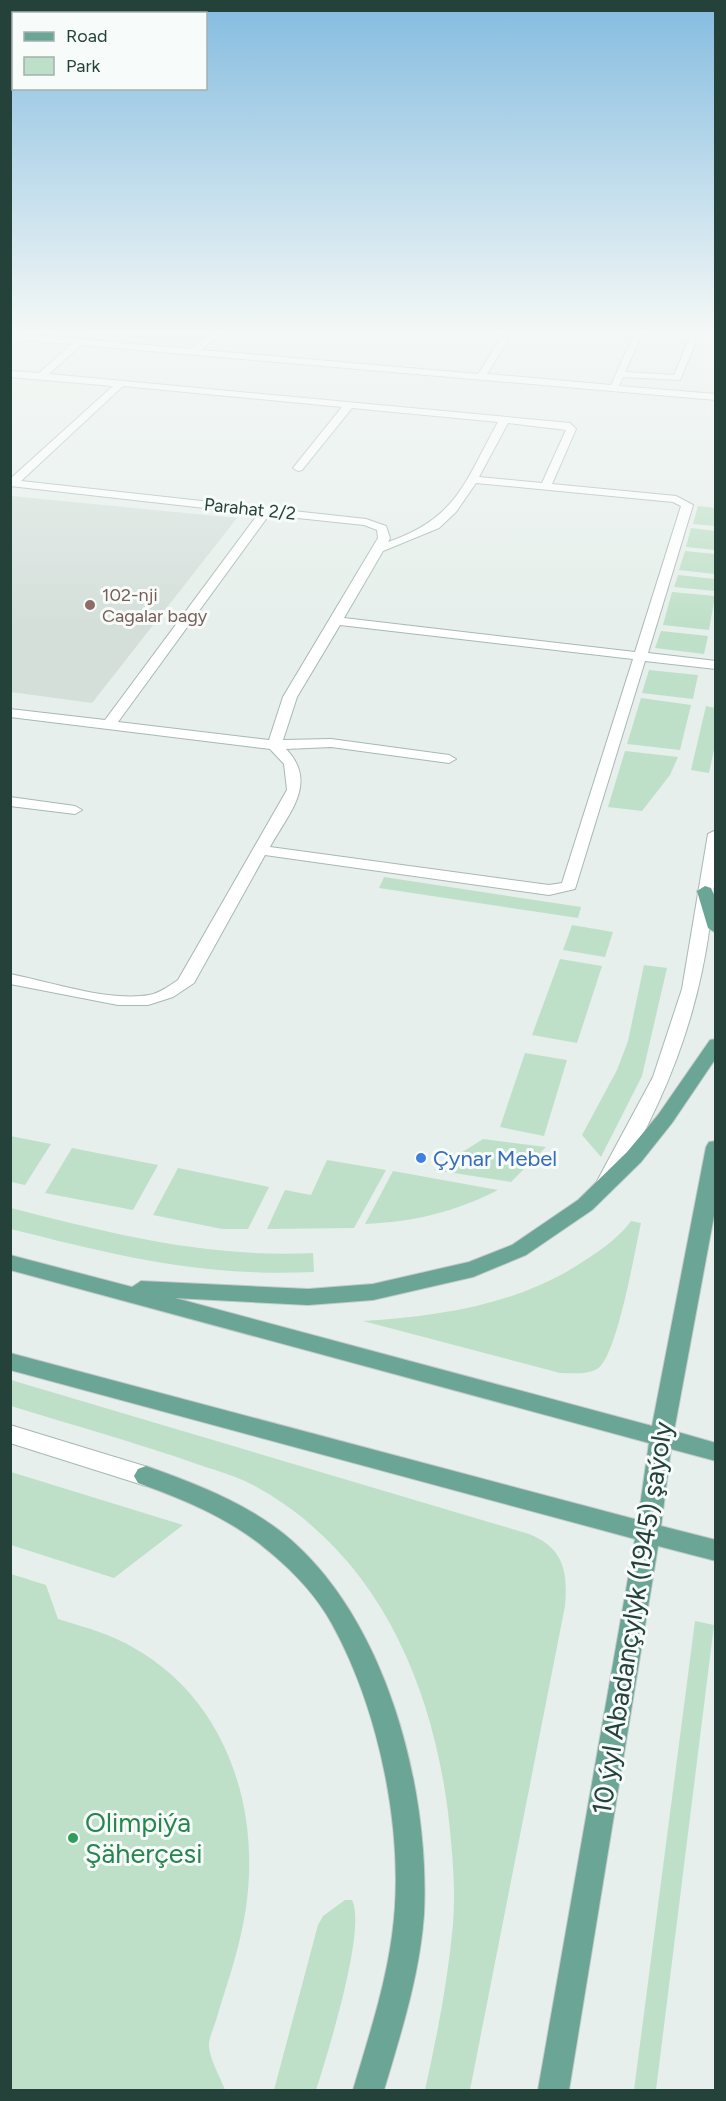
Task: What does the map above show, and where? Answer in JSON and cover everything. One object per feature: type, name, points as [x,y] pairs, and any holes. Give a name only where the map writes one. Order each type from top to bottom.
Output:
[{"type":"main road","points":[[705,891],[716,927]]},
{"type":"main road","points":[[99,1286],[308,1297],[373,1292],[473,1269],[519,1250],[585,1204],[604,1187],[634,1157],[665,1119],[716,1044]]},
{"type":"main road","name":"10 ýyl Abadançylyk (1945) şaýoly","points":[[553,2091],[648,1534],[661,1438],[716,1147]]},
{"type":"main road","points":[[10,1262],[716,1452]]},
{"type":"main road","points":[[10,1361],[716,1551]]},
{"type":"main road","points":[[146,1476],[196,1494],[269,1536],[304,1570],[340,1614],[365,1671],[401,1785],[410,1849],[409,1915],[395,1995],[369,2091]]},
{"type":"street","points":[[11,483],[69,430]]},
{"type":"street","points":[[298,468],[329,430]]},
{"type":"street","points":[[274,745],[290,697],[379,549],[414,537],[442,519],[471,479],[498,430]]},
{"type":"street","points":[[546,486],[571,430]]},
{"type":"street","points":[[260,850],[549,890],[568,886],[687,505],[676,499],[471,479]]},
{"type":"street","name":"Parahat 2/2","points":[[11,483],[366,522],[382,528],[384,538],[379,549]]},
{"type":"street","points":[[109,725],[266,511]]},
{"type":"street","points":[[337,621],[716,665]]},
{"type":"street","points":[[10,712],[274,745],[331,743],[449,759]]},
{"type":"street","points":[[10,979],[122,1000],[147,1000],[166,995],[185,983],[294,790],[295,771],[287,758],[274,745]]},
{"type":"street","points":[[10,801],[75,810]]},
{"type":"street","points":[[604,1187],[662,1077],[691,989],[716,834]]},
{"type":"street","points":[[10,1434],[146,1476]]},
{"type":"shaded area","name":"102-nji Cagalar bagy","points":[[11,496],[237,518],[92,703],[11,692]]},
{"type":"green space","points":[[698,506],[715,508],[715,526],[693,524]]},
{"type":"green space","points":[[691,528],[715,531],[715,550],[686,547]]},
{"type":"green space","points":[[685,551],[715,554],[715,574],[679,570]]},
{"type":"green space","points":[[678,575],[715,579],[715,591],[674,587]]},
{"type":"green space","points":[[672,592],[715,596],[709,630],[663,625]]},
{"type":"green space","points":[[661,631],[708,636],[704,654],[655,648]]},
{"type":"green space","points":[[649,670],[698,675],[693,699],[642,693]]},
{"type":"green space","points":[[641,698],[691,705],[680,750],[627,744]]},
{"type":"green space","points":[[706,706],[715,708],[715,745],[709,773],[691,770]]},
{"type":"green space","points":[[625,751],[678,757],[670,775],[642,811],[608,807]]},
{"type":"green space","points":[[384,877],[581,907],[578,918],[379,888]]},
{"type":"green space","points":[[572,925],[613,932],[605,957],[563,950]]},
{"type":"green space","points":[[560,959],[602,966],[577,1043],[532,1035]]},
{"type":"green space","points":[[644,965],[667,968],[642,1076],[601,1157],[582,1135],[617,1070],[628,1041]]},
{"type":"green space","points":[[525,1053],[567,1060],[544,1136],[500,1127]]},
{"type":"green space","points":[[10,1136],[51,1144],[25,1185],[11,1182]]},
{"type":"green space","points":[[483,1139],[546,1147],[511,1182],[434,1170]]},
{"type":"green space","points":[[72,1148],[158,1165],[133,1210],[45,1193]]},
{"type":"green space","points":[[327,1160],[386,1170],[354,1228],[267,1229],[285,1190],[311,1195]]},
{"type":"green space","points":[[178,1168],[269,1187],[248,1229],[222,1229],[153,1215]]},
{"type":"green space","points":[[393,1171],[498,1190],[450,1210],[400,1221],[365,1224]]},
{"type":"green space","points":[[11,1208],[123,1235],[197,1248],[273,1254],[313,1253],[314,1272],[273,1273],[197,1268],[124,1256],[11,1229]]},
{"type":"green space","points":[[631,1221],[641,1223],[624,1302],[604,1361],[593,1371],[560,1373],[363,1321],[423,1316],[510,1297],[564,1273],[590,1257],[622,1232]]},
{"type":"green space","points":[[11,1380],[529,1534],[550,1546],[557,1554],[566,1582],[565,1606],[470,2090],[425,2090],[442,2008],[453,1924],[452,1854],[440,1762],[411,1667],[390,1623],[363,1582],[332,1544],[294,1512],[251,1484],[231,1475],[149,1448],[11,1406]]},
{"type":"green space","points":[[11,1472],[183,1525],[114,1578],[11,1545]]},
{"type":"green space","name":"Olimpiýa Şäherçesi","points":[[11,1574],[46,1585],[58,1619],[97,1631],[125,1643],[169,1672],[197,1702],[219,1736],[235,1773],[245,1812],[249,1853],[248,1894],[239,1944],[209,2043],[213,2061],[225,2090],[11,2090]]},
{"type":"green space","points":[[695,1621],[714,1625],[656,2090],[634,2090]]},
{"type":"green space","points":[[345,1900],[352,1900],[355,1915],[354,1937],[344,1993],[316,2090],[274,2090],[318,1925],[323,1916]]},
{"type":"place","name":"102-nji Cagalar bagy","points":[[90,605]]},
{"type":"place","name":"Çynar Mebel","points":[[421,1158]]},
{"type":"place","name":"Olimpiýa Şäherçesi","points":[[73,1838]]}]
